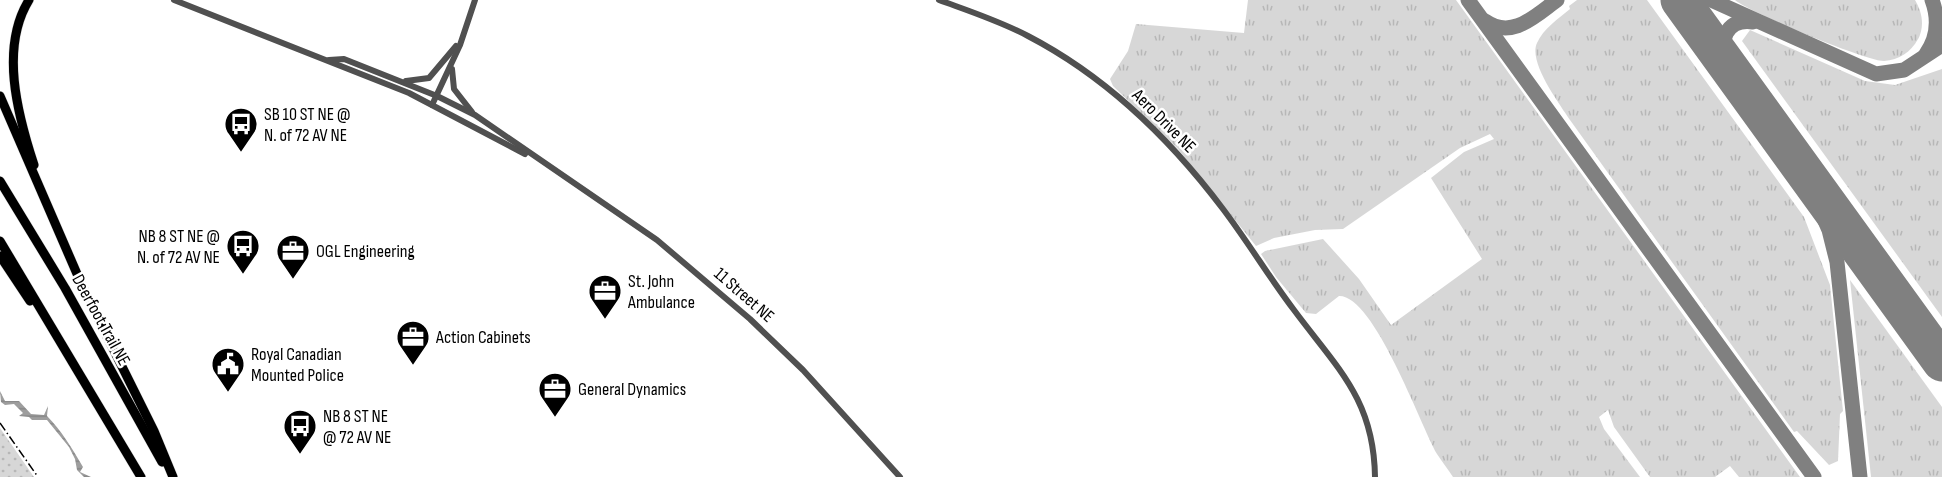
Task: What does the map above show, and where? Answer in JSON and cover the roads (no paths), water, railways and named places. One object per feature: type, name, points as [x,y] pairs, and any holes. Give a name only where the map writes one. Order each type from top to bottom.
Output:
[{"type":"highway","points":[[28,0],[11,28],[6,51],[7,69],[50,213]]},
{"type":"highway","points":[[0,96],[50,213],[164,452],[172,477]]},
{"type":"highway","name":"Deerfoot Trail NE","points":[[0,181],[65,288],[172,477]]},
{"type":"highway","points":[[0,241],[141,477]]},
{"type":"highway","points":[[0,256],[48,329],[66,348]]},
{"type":"street","name":"11 Street NE","points":[[174,0],[329,60],[432,105],[543,163]]},
{"type":"street","points":[[432,105],[464,33],[475,0]]},
{"type":"street","name":"Aero Drive NE","points":[[939,0],[1027,35],[1064,56],[1119,97],[1157,133],[1222,207],[1356,392],[1372,444],[1375,477]]},
{"type":"street","points":[[400,81],[419,82],[429,78],[440,68],[464,33]]},
{"type":"street","name":"11 Street NE","points":[[329,60],[344,59],[437,96],[476,115],[657,240],[750,320],[822,389],[900,477]]},
{"type":"street","points":[[452,62],[451,78],[454,89],[476,115]]},
{"type":"railway","points":[[0,423],[38,477]]},
{"type":"place","name":"SB 10 ST NE @ N. of 72 AV NE","points":[[241,153]]},
{"type":"place","name":"NB 8 ST NE @ N. of 72 AV NE","points":[[243,275]]},
{"type":"place","name":"OGL Engineering","points":[[293,280]]},
{"type":"place","name":"St. John Ambulance","points":[[605,320]]},
{"type":"place","name":"Action Cabinets","points":[[413,366]]},
{"type":"place","name":"Royal Canadian Mounted Police","points":[[228,393]]},
{"type":"place","name":"General Dynamics","points":[[555,418]]},
{"type":"place","name":"NB 8 ST NE @ 72 AV NE","points":[[300,455]]}]
